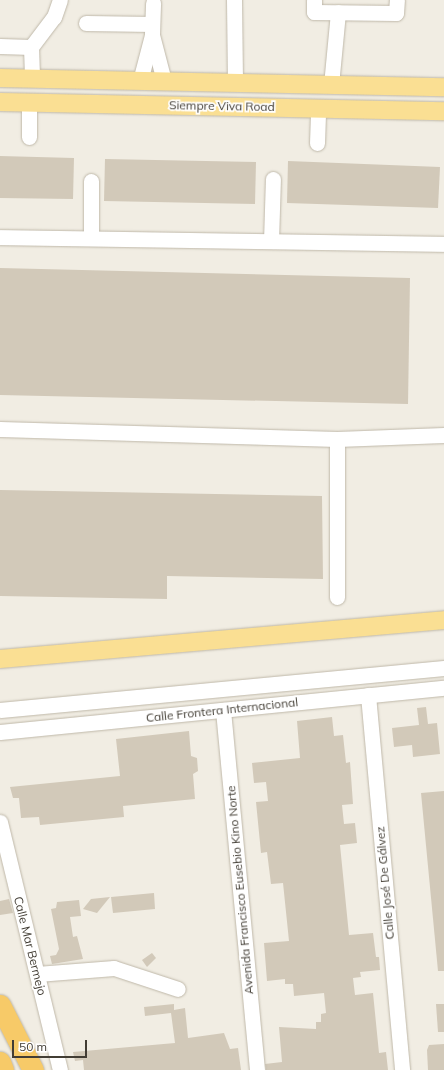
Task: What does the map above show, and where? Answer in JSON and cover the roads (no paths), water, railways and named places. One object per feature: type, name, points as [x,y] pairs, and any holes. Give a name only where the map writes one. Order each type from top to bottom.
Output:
[{"type":"highway","points":[[0,1004],[33,1070]]},
{"type":"highway","points":[[0,1062],[3,1070]]},
{"type":"main road","name":"Siempre Viva Road","points":[[0,78],[444,87]]},
{"type":"main road","name":"Siempre Viva Road","points":[[0,102],[444,111]]},
{"type":"main road","points":[[0,659],[444,620]]},
{"type":"main road","points":[[0,669],[444,630]]},
{"type":"street","points":[[32,79],[31,47],[54,17],[60,0]]},
{"type":"street","points":[[234,0],[234,83]]},
{"type":"street","points":[[314,0],[314,12],[396,13],[397,0]]},
{"type":"street","points":[[140,81],[152,30],[153,1]]},
{"type":"street","points":[[331,85],[338,12]]},
{"type":"street","points":[[86,23],[152,30]]},
{"type":"street","points":[[152,30],[164,81]]},
{"type":"street","points":[[0,46],[31,47]]},
{"type":"street","points":[[29,102],[29,137]]},
{"type":"street","points":[[317,143],[318,108]]},
{"type":"street","points":[[271,241],[273,179]]},
{"type":"street","points":[[91,182],[91,238]]},
{"type":"street","points":[[0,237],[444,244]]},
{"type":"street","points":[[0,429],[337,439],[444,435]]},
{"type":"street","points":[[337,439],[337,597]]},
{"type":"street","points":[[0,710],[444,668]]},
{"type":"street","name":"Calle Frontera Internacional","points":[[0,732],[444,688]]},
{"type":"street","name":"Calle José De Gálvez","points":[[368,695],[402,1070]]},
{"type":"street","name":"Avenida Francisco Eusebio Kino Norte","points":[[222,710],[257,1070]]},
{"type":"street","name":"Calle Mar Bermejo","points":[[0,822],[60,1070]]},
{"type":"street","points":[[37,974],[114,968],[178,989]]}]
